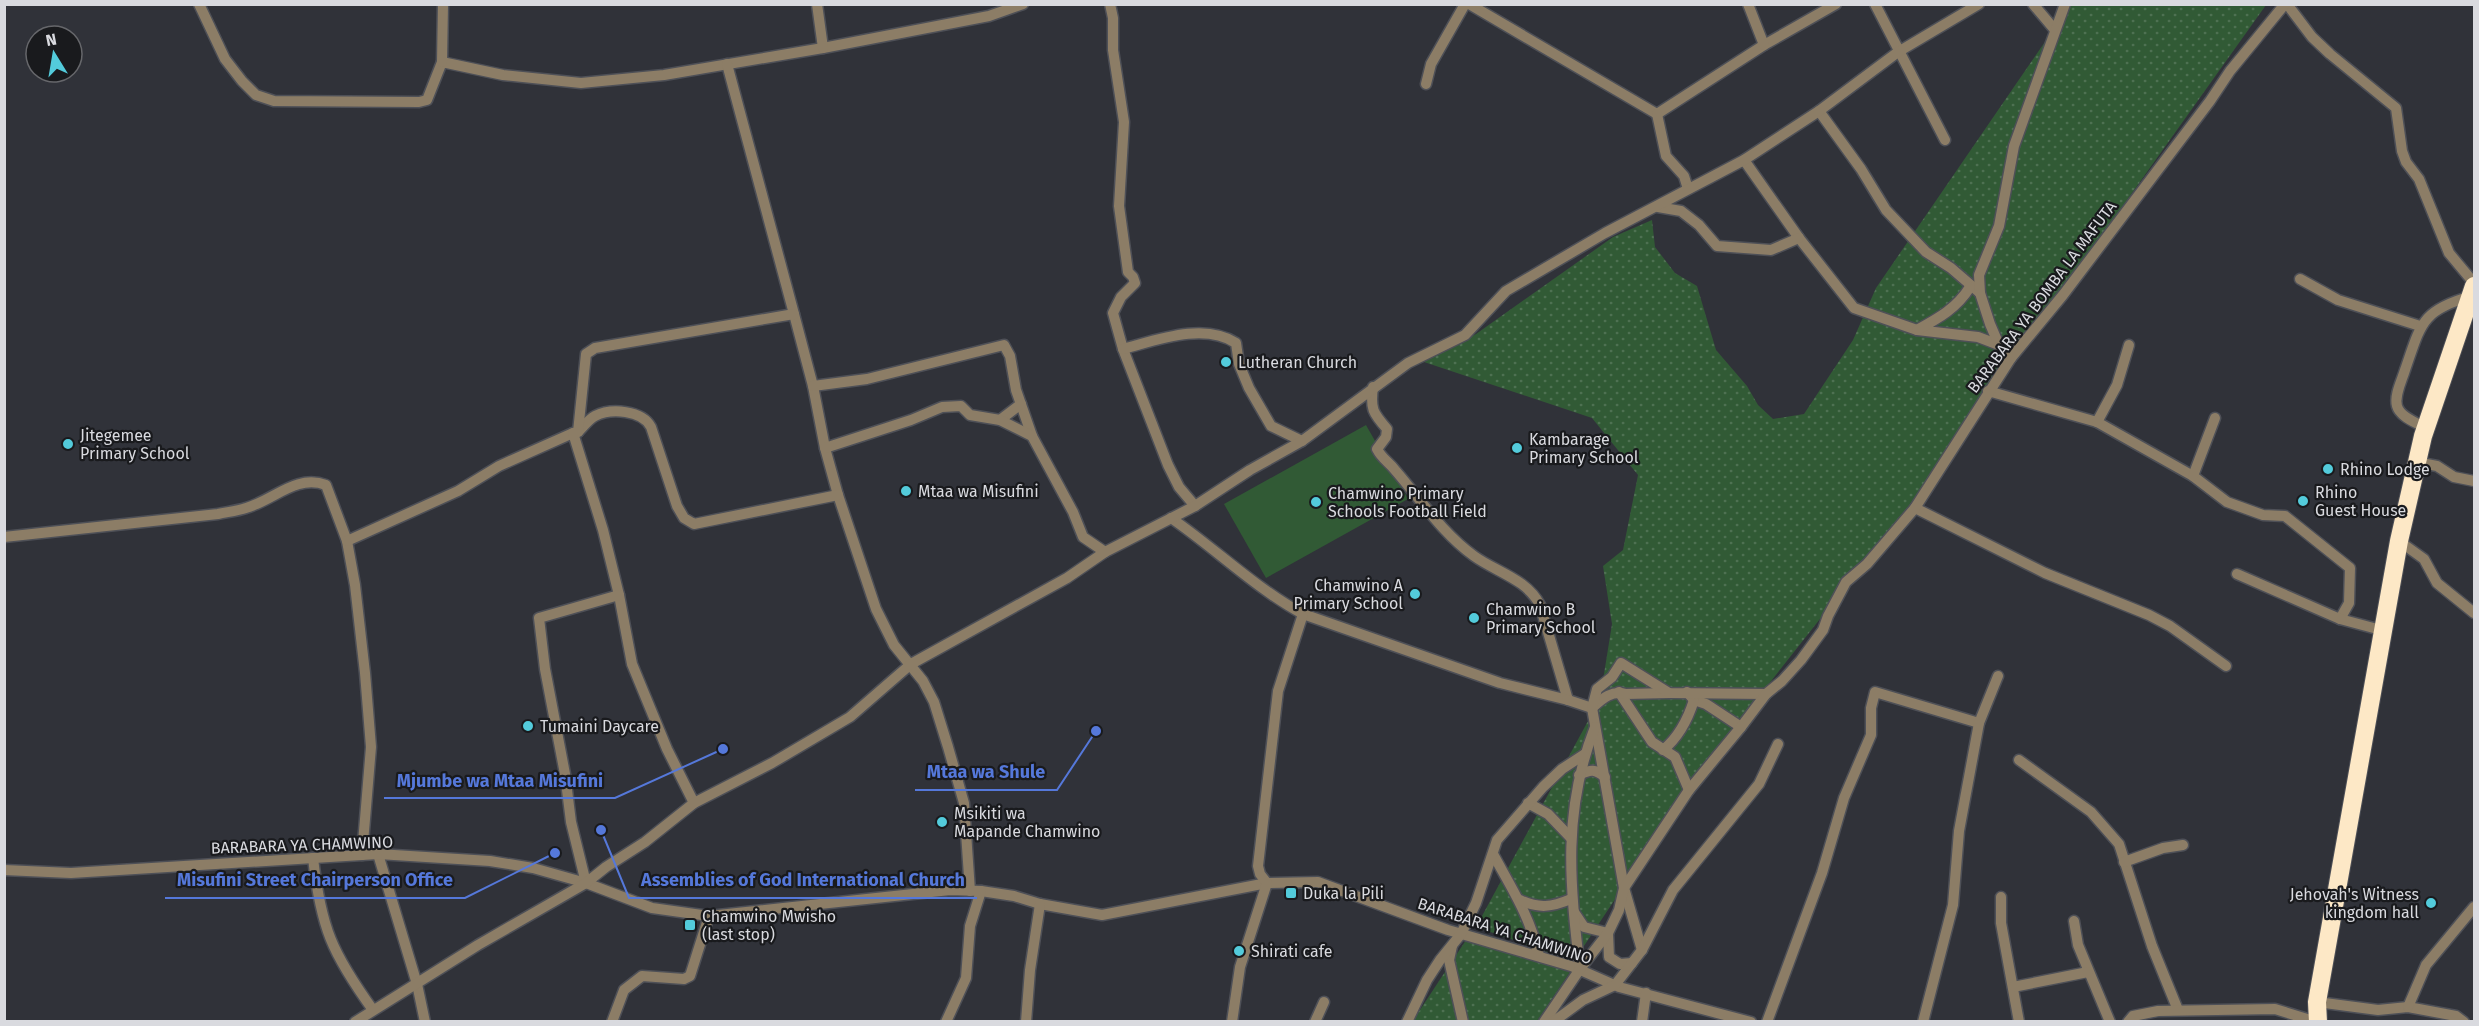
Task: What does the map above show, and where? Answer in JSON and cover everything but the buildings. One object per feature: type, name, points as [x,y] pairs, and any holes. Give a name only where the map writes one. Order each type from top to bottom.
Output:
[{"type":"highway","points":[[2318,1022],[2317,1002],[2381,630],[2399,541],[2416,462],[2426,428],[2474,288]]},
{"type":"street","points":[[199,4],[225,59],[256,95],[274,101],[419,102],[428,100],[442,62],[443,4]]},
{"type":"street","points":[[817,4],[823,48]]},
{"type":"street","points":[[442,62],[503,75],[580,83],[664,75],[823,48],[989,16],[1023,4]]},
{"type":"street","points":[[1110,4],[1113,18],[1113,50],[1124,122],[1119,206],[1128,272],[1135,283],[1121,297],[1113,313],[1119,327],[1123,349],[1168,465],[1179,487],[1196,506]]},
{"type":"street","points":[[1426,84],[1431,64],[1467,4],[1657,114],[1666,156],[1684,176],[1688,189]]},
{"type":"street","points":[[1748,4],[1764,45]]},
{"type":"street","points":[[1657,114],[1764,45],[1836,4]]},
{"type":"street","points":[[1875,4],[1945,140]]},
{"type":"street","points":[[355,1022],[478,945],[586,883],[645,842],[694,803],[772,764],[850,717],[911,664],[1067,579],[1105,552],[1196,506],[1250,470],[1302,441],[1408,363],[1465,335],[1506,291],[1605,233],[1744,160],[1819,111],[1898,52],[1979,4]]},
{"type":"street","points":[[2033,4],[2055,30]]},
{"type":"street","points":[[2011,358],[2000,345],[1980,293],[1980,275],[1999,226],[2014,146],[2065,4]]},
{"type":"street","points":[[2286,4],[2312,37],[2396,108],[2402,151],[2406,162],[2419,179],[2448,253],[2474,288],[2433,312],[2420,326],[2398,392],[2397,406],[2404,416],[2426,428]]},
{"type":"street","name":"BARABARA YA BOMBA LA MAFUTA","points":[[1544,1022],[1608,933],[1619,910],[1624,888],[1689,790],[1766,694],[1782,681],[1823,630],[1846,582],[1867,564],[1916,508],[2011,358],[2070,286],[2210,102],[2230,71],[2286,4]]},
{"type":"street","points":[[727,64],[813,386],[825,448],[838,495],[876,609],[894,645],[911,664],[934,702],[964,803],[976,891],[970,926],[966,978],[946,1022]]},
{"type":"street","points":[[1819,111],[1861,169],[1886,210],[1926,252],[1952,268],[1980,293]]},
{"type":"street","points":[[1744,160],[1799,238],[1854,308],[1917,330],[1978,337],[2000,345]]},
{"type":"street","points":[[1658,207],[1682,211],[1699,225],[1717,246],[1771,250],[1799,238]]},
{"type":"street","points":[[2300,279],[2338,300],[2420,326]]},
{"type":"street","points":[[1917,330],[1960,303],[1970,286]]},
{"type":"street","points":[[694,803],[667,749],[632,664],[619,595],[575,432],[583,368],[589,350],[794,314]]},
{"type":"street","points":[[1123,349],[1167,337],[1200,333],[1225,336],[1236,343],[1239,364],[1249,388],[1271,426],[1302,441]]},
{"type":"street","points":[[813,386],[867,379],[1004,345],[1010,356],[1016,390],[1032,436],[1073,512],[1083,537],[1105,552]]},
{"type":"street","points":[[2097,422],[2117,385],[2129,345]]},
{"type":"street","points":[[1373,387],[1371,404],[1373,412],[1387,429],[1386,437],[1377,450],[1440,527],[1474,556],[1534,593],[1540,605],[1568,699]]},
{"type":"street","points":[[1988,391],[2097,422],[2193,476],[2227,502],[2263,515],[2285,516],[2350,568],[2349,603],[2340,619]]},
{"type":"street","points":[[1000,420],[1021,404]]},
{"type":"street","points":[[825,448],[911,420],[942,407],[961,406],[970,415],[1000,420],[1032,436]]},
{"type":"street","points":[[346,541],[458,492],[499,466],[575,432],[595,416],[616,412],[633,413],[645,419],[651,427],[676,506],[684,518],[694,524],[838,495]]},
{"type":"street","points":[[2193,476],[2215,418]]},
{"type":"street","points":[[2416,462],[2437,466],[2454,477],[2475,481]]},
{"type":"street","points":[[4,537],[218,514],[248,508],[292,486],[316,481],[326,485],[346,541],[363,651],[371,747],[362,855]]},
{"type":"street","points":[[1916,508],[2045,573],[2149,615],[2169,626],[2226,666]]},
{"type":"street","points":[[1171,518],[1208,544],[1272,597],[1303,614],[1500,683],[1568,699],[1592,708]]},
{"type":"street","points":[[2399,541],[2424,559],[2437,583],[2475,613]]},
{"type":"street","points":[[2237,574],[2340,619],[2381,630]]},
{"type":"street","points":[[586,883],[572,822],[545,669],[539,618],[619,595]]},
{"type":"street","points":[[1232,1022],[1240,967],[1267,883],[1260,874],[1258,866],[1278,691],[1303,614]]},
{"type":"street","points":[[1642,950],[1624,888],[1592,708],[1597,689],[1612,677],[1621,663],[1669,693]]},
{"type":"street","points":[[1923,1022],[1953,905],[1959,831],[1979,723],[1998,676]]},
{"type":"street","points":[[1592,708],[1606,696],[1619,692],[1691,696],[1766,694]]},
{"type":"street","points":[[1619,692],[1652,742],[1675,757],[1689,790]]},
{"type":"street","points":[[1767,1022],[1822,873],[1844,798],[1871,735],[1870,708],[1875,692],[1979,723]]},
{"type":"street","points":[[1663,750],[1674,741],[1689,715],[1691,696]]},
{"type":"street","points":[[1691,696],[1741,727]]},
{"type":"street","points":[[1580,969],[1572,904],[1571,838],[1579,775],[1596,725]]},
{"type":"street","points":[[1553,1022],[1583,999],[1615,985],[1642,950],[1673,890],[1759,784],[1778,744]]},
{"type":"street","points":[[1407,1022],[1427,980],[1461,934],[1476,903],[1497,840],[1528,803],[1562,769],[1585,754]]},
{"type":"street","points":[[2019,760],[2091,812],[2119,844],[2152,946],[2178,1010]]},
{"type":"street","points":[[1579,775],[1589,770],[1596,770],[1605,777]]},
{"type":"street","points":[[1528,803],[1548,814],[1571,838]]},
{"type":"street","points":[[2124,862],[2163,848],[2183,845]]},
{"type":"street","points":[[378,854],[417,984],[425,1022]]},
{"type":"street","name":"BARABARA YA CHAMWINO","points":[[4,870],[71,873],[378,854],[490,861],[533,868],[586,883],[652,908],[709,916],[950,890],[1014,896],[1041,904],[1102,915],[1267,883],[1318,882],[1461,934],[1580,969],[1615,985],[1751,1022]]},
{"type":"street","points":[[1493,854],[1520,900],[1534,934],[1539,956]]},
{"type":"street","points":[[313,858],[320,910],[327,933],[346,972],[373,1010]]},
{"type":"street","points":[[2001,897],[2001,923],[2019,1022]]},
{"type":"street","points":[[1520,900],[1534,906],[1572,904]]},
{"type":"street","points":[[1026,1022],[1029,980],[1041,904]]},
{"type":"street","points":[[1572,904],[1584,927],[1608,933],[1609,957],[1620,964],[1632,963]]},
{"type":"street","points":[[2408,1007],[2426,965],[2475,907]]},
{"type":"street","points":[[612,1022],[624,990],[642,976],[684,979],[690,976],[709,916]]},
{"type":"street","points":[[2074,921],[2078,945],[2110,1022]]},
{"type":"street","points":[[1452,946],[1449,960],[1464,1022]]},
{"type":"street","points":[[2013,987],[2088,972]]},
{"type":"street","points":[[1642,1022],[1646,993]]},
{"type":"street","points":[[1315,1022],[1324,1002]]},
{"type":"street","points":[[2317,1002],[2378,1010],[2408,1007],[2456,1017],[2464,1022]]},
{"type":"street","points":[[2127,1022],[2133,1017],[2158,1011],[2275,1009],[2318,1022]]},
{"type":"green space","points":[[2060,5],[2266,5],[1909,506],[1757,699],[1675,809],[1574,961],[1476,927],[1600,699],[1612,624],[1603,566],[1623,550],[1638,475],[1592,418],[1424,362],[1476,334],[1613,237],[1652,220],[1655,247],[1675,273],[1697,286],[1716,350],[1747,386],[1758,405],[1773,419],[1804,414],[1853,340],[1876,288],[2064,14]]},
{"type":"green space","name":"Chamwino Primary Schools Football Field","points":[[1366,425],[1408,499],[1266,578],[1224,504]]},
{"type":"green space","points":[[1470,934],[1572,969],[1537,1021],[1412,1022]]},
{"type":"place","name":"Lutheran Church","points":[[1226,362]]},
{"type":"place","name":"Jitegemee Primary School","points":[[68,444]]},
{"type":"place","name":"Kambarage Primary School","points":[[1517,448]]},
{"type":"place","name":"Rhino Lodge","points":[[2328,469]]},
{"type":"place","name":"Mtaa wa Misufini","points":[[906,491]]},
{"type":"place","name":"Rhino Guest House","points":[[2303,501]]},
{"type":"place","name":"Chamwino Primary Schools Football Field","points":[[1316,502]]},
{"type":"place","name":"Chamwino A Primary School","points":[[1415,594]]},
{"type":"place","name":"Chamwino B Primary School","points":[[1474,618]]},
{"type":"place","name":"Tumaini Daycare","points":[[528,726]]},
{"type":"place","name":"Mtaa wa Shule","points":[[1096,731]]},
{"type":"place","name":"Mjumbe wa Mtaa Misufini","points":[[723,749]]},
{"type":"place","name":"Msikiti wa Mapande Chamwino","points":[[942,822]]},
{"type":"place","name":"Assemblies of God International Church","points":[[601,830]]},
{"type":"place","name":"Misufini Street Chairperson Office","points":[[555,853]]},
{"type":"place","name":"Duka la Pili","points":[[1291,893]]},
{"type":"place","name":"Jehovah's Witness kingdom hall","points":[[2431,903]]},
{"type":"place","name":"Chamwino Mwisho (last stop)","points":[[690,925]]},
{"type":"place","name":"Shirati cafe","points":[[1239,951]]}]
